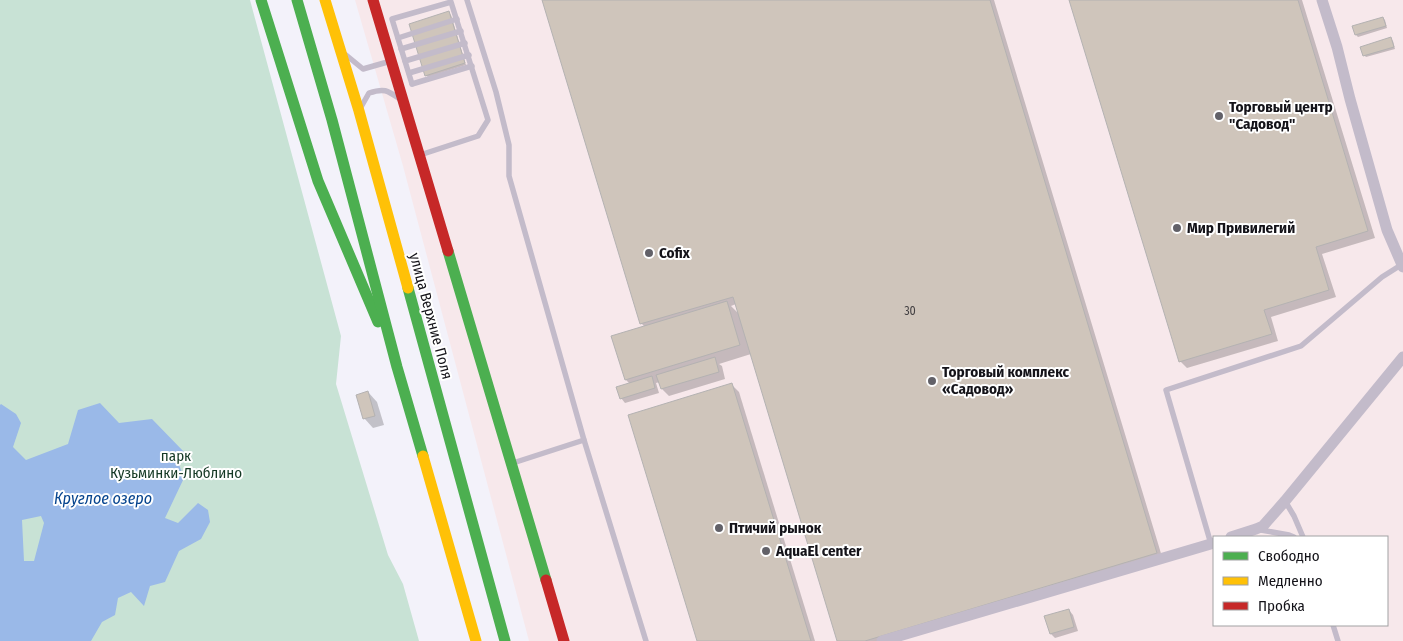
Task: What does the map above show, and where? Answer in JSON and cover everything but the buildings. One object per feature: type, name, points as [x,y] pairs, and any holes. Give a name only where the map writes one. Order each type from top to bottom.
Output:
[{"type":"main road","points":[[261,0],[318,181],[397,367]]},
{"type":"main road","points":[[296,0],[332,120],[397,367],[476,641]]},
{"type":"main road","name":"улица Верхние Поля","points":[[325,0],[359,111],[505,641]]},
{"type":"main road","points":[[373,0],[564,641]]},
{"type":"street","points":[[1322,0],[1337,47],[1382,214],[1402,266]]},
{"type":"street","points":[[1235,536],[1256,530],[1262,526],[1285,501],[1403,357]]},
{"type":"street","points":[[882,641],[1213,543]]},
{"type":"lane","points":[[468,0],[496,92],[509,145],[509,176],[584,440],[646,641]]},
{"type":"lane","points":[[412,84],[392,19],[451,2],[488,120],[478,136],[420,155]]},
{"type":"lane","points":[[398,38],[457,20]]},
{"type":"lane","points":[[401,50],[461,31]]},
{"type":"lane","points":[[405,62],[465,43]]},
{"type":"lane","points":[[341,51],[363,69],[392,61],[412,84]]},
{"type":"lane","points":[[409,73],[469,55]]},
{"type":"lane","points":[[412,84],[472,66]]},
{"type":"lane","points":[[359,111],[369,92],[380,89],[390,93],[404,103]]},
{"type":"lane","points":[[1213,543],[1166,390],[1301,346],[1382,277],[1402,266]]},
{"type":"lane","points":[[511,464],[584,440]]},
{"type":"lane","points":[[1285,501],[1303,536]]},
{"type":"lane","points":[[1256,530],[1292,536]]},
{"type":"lane","points":[[1333,626],[1338,641]]},
{"type":"shaded area","name":"Торговый комплекс «Садовод»","points":[[355,0],[1403,0],[1403,641],[529,641],[403,166]]},
{"type":"green space","name":"парк Кузьминки-Люблино","points":[[0,0],[250,0],[341,336],[336,384],[388,555],[403,584],[419,641],[0,641]]},
{"type":"water","name":"Круглое озеро","points":[[100,403],[119,423],[152,419],[185,453],[178,462],[184,478],[165,518],[178,523],[198,503],[208,510],[210,522],[201,539],[179,551],[165,582],[150,586],[144,606],[131,592],[118,598],[115,615],[102,622],[91,641],[0,641],[0,405],[16,414],[21,423],[13,447],[26,460],[68,444],[78,410]],"holes":[[[41,516],[44,523],[34,561],[24,561],[22,520]]]},
{"type":"traffic: fast","points":[[261,0],[318,181],[378,322]]},
{"type":"traffic: fast","points":[[297,0],[332,120],[397,367],[423,456]]},
{"type":"traffic: fast","points":[[448,251],[546,580]]},
{"type":"traffic: fast","points":[[408,288],[505,641]]},
{"type":"traffic: slow","points":[[325,0],[359,111],[408,288]]},
{"type":"traffic: slow","points":[[423,456],[476,641]]},
{"type":"traffic: jam","points":[[373,0],[448,251]]},
{"type":"traffic: jam","points":[[546,580],[564,641]]},
{"type":"place","name":"Торговый центр \"Садовод\"","points":[[1219,116]]},
{"type":"place","name":"Мир Привилегий","points":[[1177,228]]},
{"type":"place","name":"Cofix","points":[[649,253]]},
{"type":"place","name":"Торговый комплекс «Садовод»","points":[[932,381]]},
{"type":"place","name":"Птичий рынок","points":[[719,528]]},
{"type":"place","name":"AquaEl center","points":[[766,551]]}]
